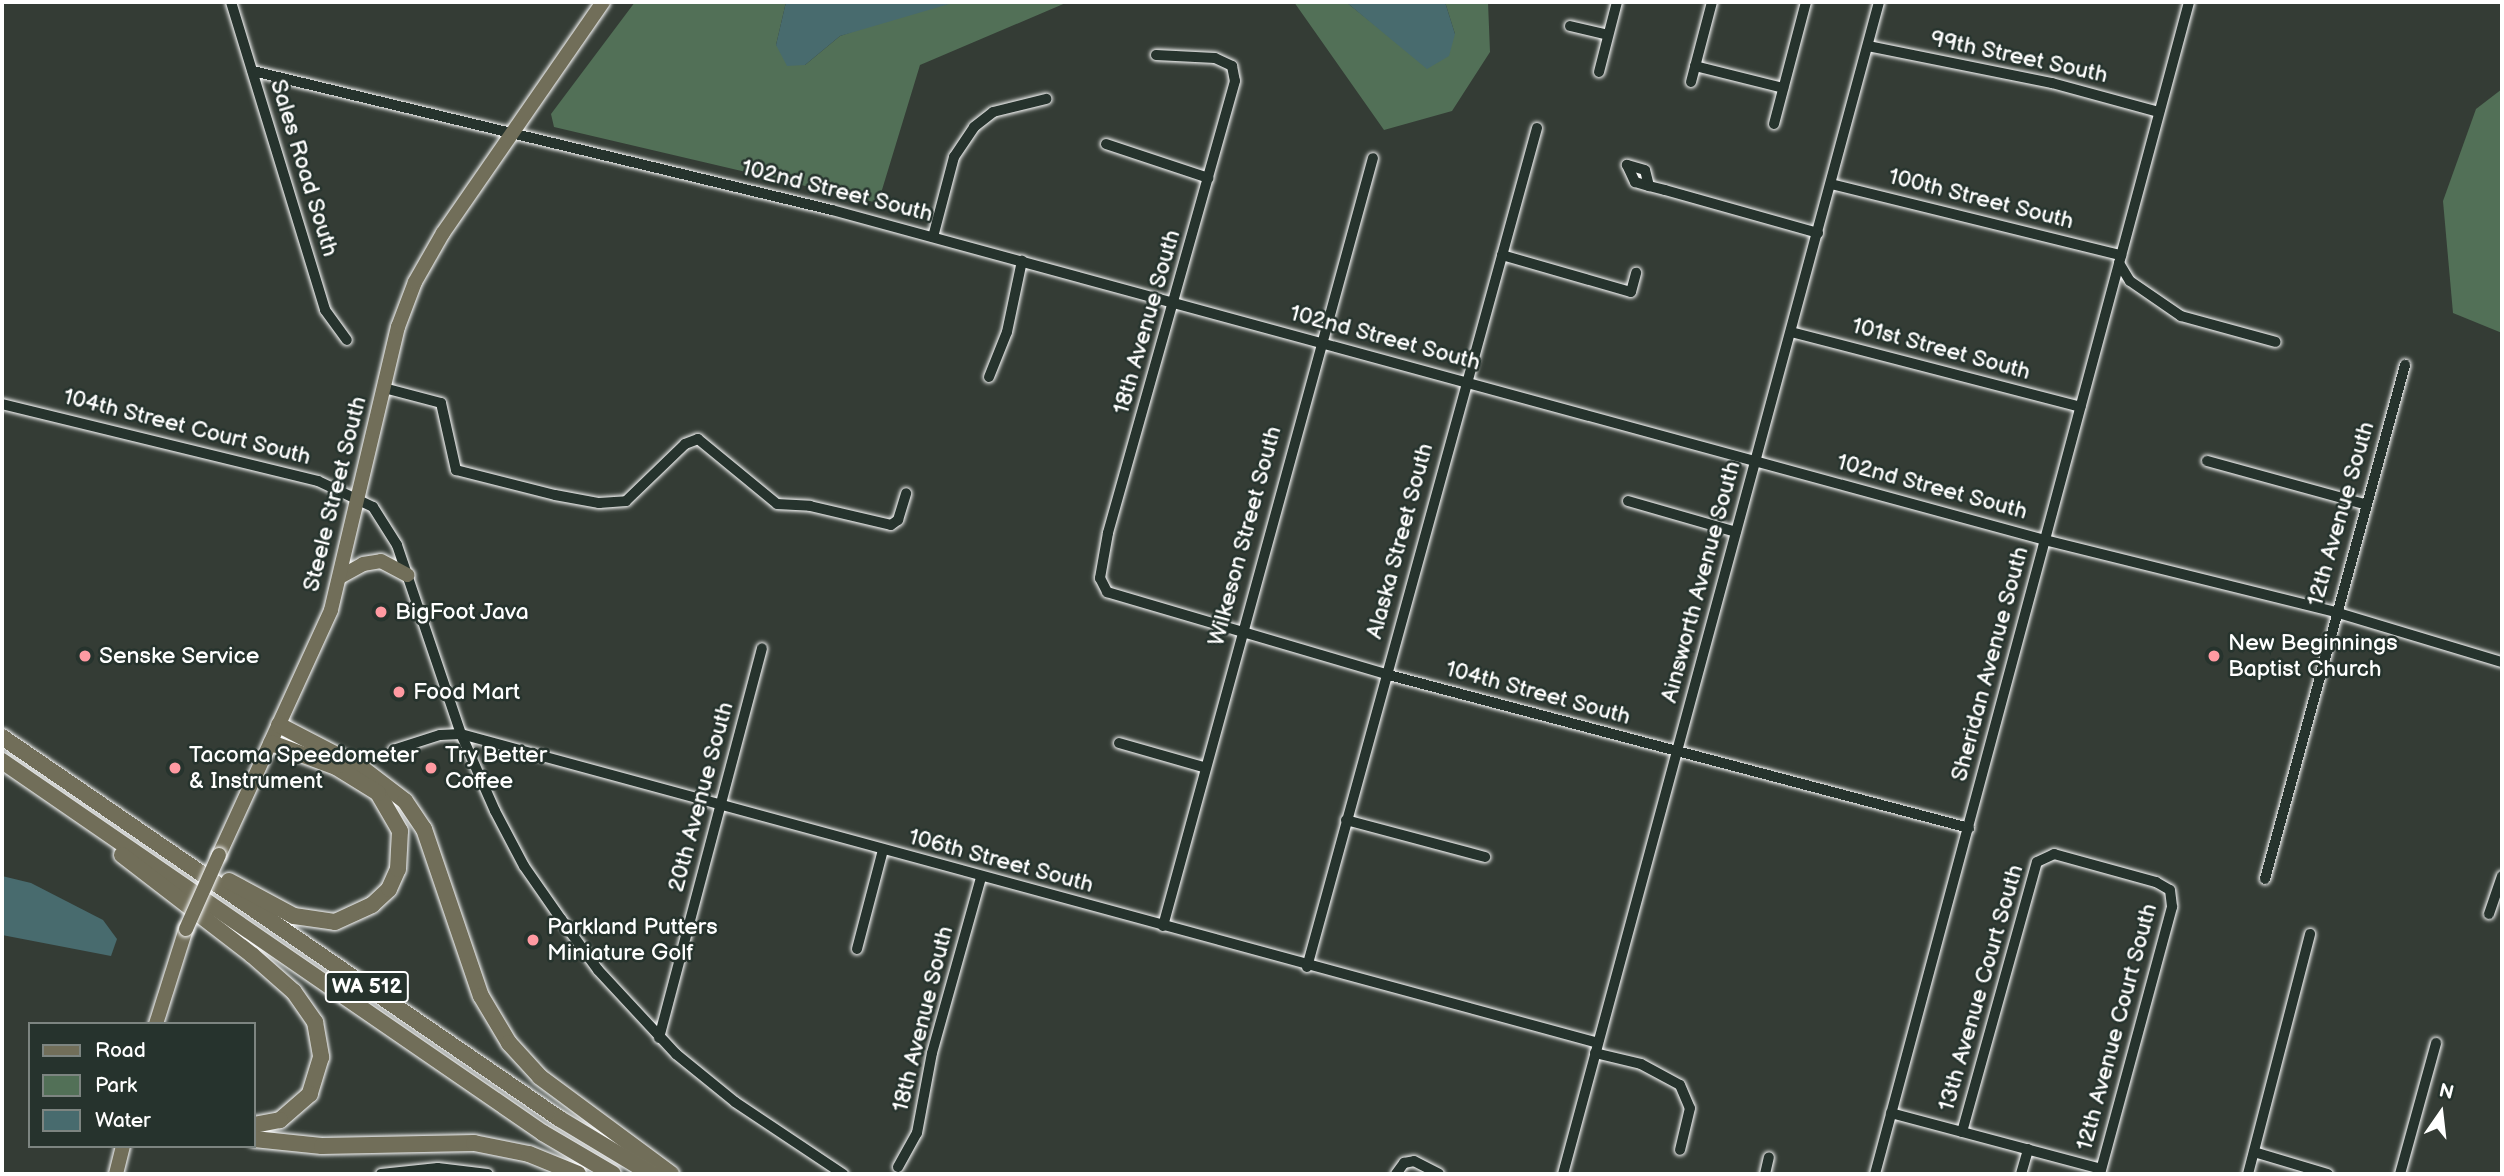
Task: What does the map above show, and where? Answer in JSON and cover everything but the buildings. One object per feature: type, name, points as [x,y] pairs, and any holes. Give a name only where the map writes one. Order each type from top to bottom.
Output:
[{"type":"highway","points":[[279,725],[362,768],[405,801],[424,829],[481,996],[509,1043],[571,1102],[671,1174]]},
{"type":"highway","name":"WA 512","points":[[2,737],[560,1119],[651,1174]]},
{"type":"highway","points":[[87,795],[128,815],[235,885],[294,916],[334,922],[363,911],[389,889],[398,869],[402,842],[391,810],[363,781],[271,743]]},
{"type":"highway","name":"WA 512","points":[[2,761],[543,1133],[613,1174]]},
{"type":"highway","points":[[80,815],[106,844],[252,955],[310,1012],[321,1046],[314,1085],[289,1114],[256,1124]]},
{"type":"highway","points":[[256,1139],[321,1146],[474,1143],[529,1154],[578,1174]]},
{"type":"main road","name":"Steele Street South","points":[[157,1022],[186,929],[324,627],[360,497],[398,327],[422,268],[603,2]]},
{"type":"main road","points":[[340,577],[363,564],[381,561],[407,575]]},
{"type":"main road","points":[[117,1174],[123,1148]]},
{"type":"street","name":"Sales Road South","points":[[231,2],[325,310],[347,340]]},
{"type":"street","points":[[1599,72],[1617,2]]},
{"type":"street","points":[[1691,82],[1712,2]]},
{"type":"street","points":[[1774,124],[1806,2]]},
{"type":"street","name":"Ainsworth Avenue South","points":[[1563,1174],[1880,2]]},
{"type":"street","name":"Sheridan Avenue South","points":[[1875,1174],[2189,2]]},
{"type":"street","points":[[1570,26],[1608,35]]},
{"type":"street","name":"99th Street South","points":[[1868,46],[2052,83],[2160,112]]},
{"type":"street","name":"18th Avenue South","points":[[1102,585],[1108,533],[1175,303],[1235,70],[1215,58],[1156,55]]},
{"type":"street","points":[[1695,66],[1783,88]]},
{"type":"street","name":"102nd Street South","points":[[253,71],[933,237],[2045,540],[2335,612],[2502,662]]},
{"type":"street","points":[[933,237],[954,157],[974,127],[1008,106],[1046,99]]},
{"type":"street","name":"Alaska Street South","points":[[1307,967],[1536,128]]},
{"type":"street","points":[[1106,144],[1208,178]]},
{"type":"street","name":"Wilkeson Street South","points":[[1163,926],[1203,767],[1373,158]]},
{"type":"street","name":"100th Street South","points":[[1831,184],[2120,259]]},
{"type":"street","points":[[1649,186],[1818,233]]},
{"type":"street","points":[[1502,255],[1631,292],[1636,273]]},
{"type":"street","points":[[2120,259],[2130,281],[2181,316],[2276,342]]},
{"type":"street","points":[[989,377],[1007,331],[1022,261]]},
{"type":"street","name":"101st Street South","points":[[1791,332],[2080,407]]},
{"type":"street","name":"12th Avenue South","points":[[2264,879],[2364,505],[2405,365]]},
{"type":"street","points":[[384,388],[438,402],[446,414],[455,468],[555,495],[599,502],[626,501],[685,444],[698,439],[777,504],[810,506],[891,525],[898,520],[906,493]]},
{"type":"street","name":"104th Street Court South","points":[[2,404],[318,481],[360,497]]},
{"type":"street","points":[[2207,461],[2364,505]]},
{"type":"street","points":[[360,497],[390,530],[461,734],[524,866],[598,970],[659,1038],[726,1096],[844,1174]]},
{"type":"street","points":[[1628,501],[1736,532]]},
{"type":"street","name":"104th Street South","points":[[1102,585],[1120,599],[1385,674],[1969,828]]},
{"type":"street","name":"20th Avenue South","points":[[659,1038],[762,648]]},
{"type":"street","name":"106th Street South","points":[[393,750],[440,735],[461,734],[1597,1048],[1641,1064],[1680,1086],[1690,1108],[1680,1150]]},
{"type":"street","points":[[1119,743],[1203,767]]},
{"type":"street","points":[[1346,820],[1485,857]]},
{"type":"street","points":[[857,949],[883,850]]},
{"type":"street","name":"12th Avenue Court South","points":[[2042,857],[2058,855],[2161,883],[2170,890],[2169,919],[2101,1172]]},
{"type":"street","name":"13th Avenue Court South","points":[[1962,1132],[2028,882],[2042,857]]},
{"type":"street","points":[[2489,914],[2502,876]]},
{"type":"street","name":"18th Avenue South","points":[[898,1167],[917,1133],[932,1053],[981,877]]},
{"type":"street","points":[[2248,1174],[2310,934]]},
{"type":"street","points":[[2400,1174],[2436,1043]]},
{"type":"street","points":[[1891,1113],[2028,1149],[2101,1172]]},
{"type":"street","points":[[2021,1174],[2028,1149]]},
{"type":"street","points":[[2253,1152],[2328,1174]]},
{"type":"street","points":[[1765,1174],[1769,1157]]},
{"type":"street","points":[[1396,1174],[1404,1163],[1414,1161],[1439,1174]]},
{"type":"street","points":[[381,1174],[430,1168],[488,1174]]},
{"type":"green space","points":[[635,2],[786,2],[776,45],[805,65],[840,36],[904,14],[956,2],[1068,2],[920,65],[878,203],[554,127],[551,114]]},
{"type":"green space","points":[[1294,2],[1346,2],[1381,30],[1455,34],[1445,2],[1488,2],[1490,52],[1452,111],[1384,130]]},
{"type":"green space","points":[[2502,89],[2502,333],[2453,313],[2443,201],[2476,109]]},
{"type":"water","points":[[786,2],[956,2],[840,36],[805,65],[787,66],[776,45]]},
{"type":"water","points":[[1346,2],[1445,2],[1455,34],[1449,56],[1427,69]]},
{"type":"water","points":[[2,876],[31,883],[103,920],[117,939],[111,956],[2,935]]},
{"type":"place","name":"BigFoot Java","points":[[381,612]]},
{"type":"place","name":"Senske Service","points":[[85,656]]},
{"type":"place","name":"New Beginnings Baptist Church","points":[[2214,656]]},
{"type":"place","name":"Food Mart","points":[[399,692]]},
{"type":"place","name":"Tacoma Speedometer & Instrument","points":[[175,768]]},
{"type":"place","name":"Try Better Coffee","points":[[431,768]]},
{"type":"place","name":"Parkland Putters Miniature Golf","points":[[533,940]]}]
